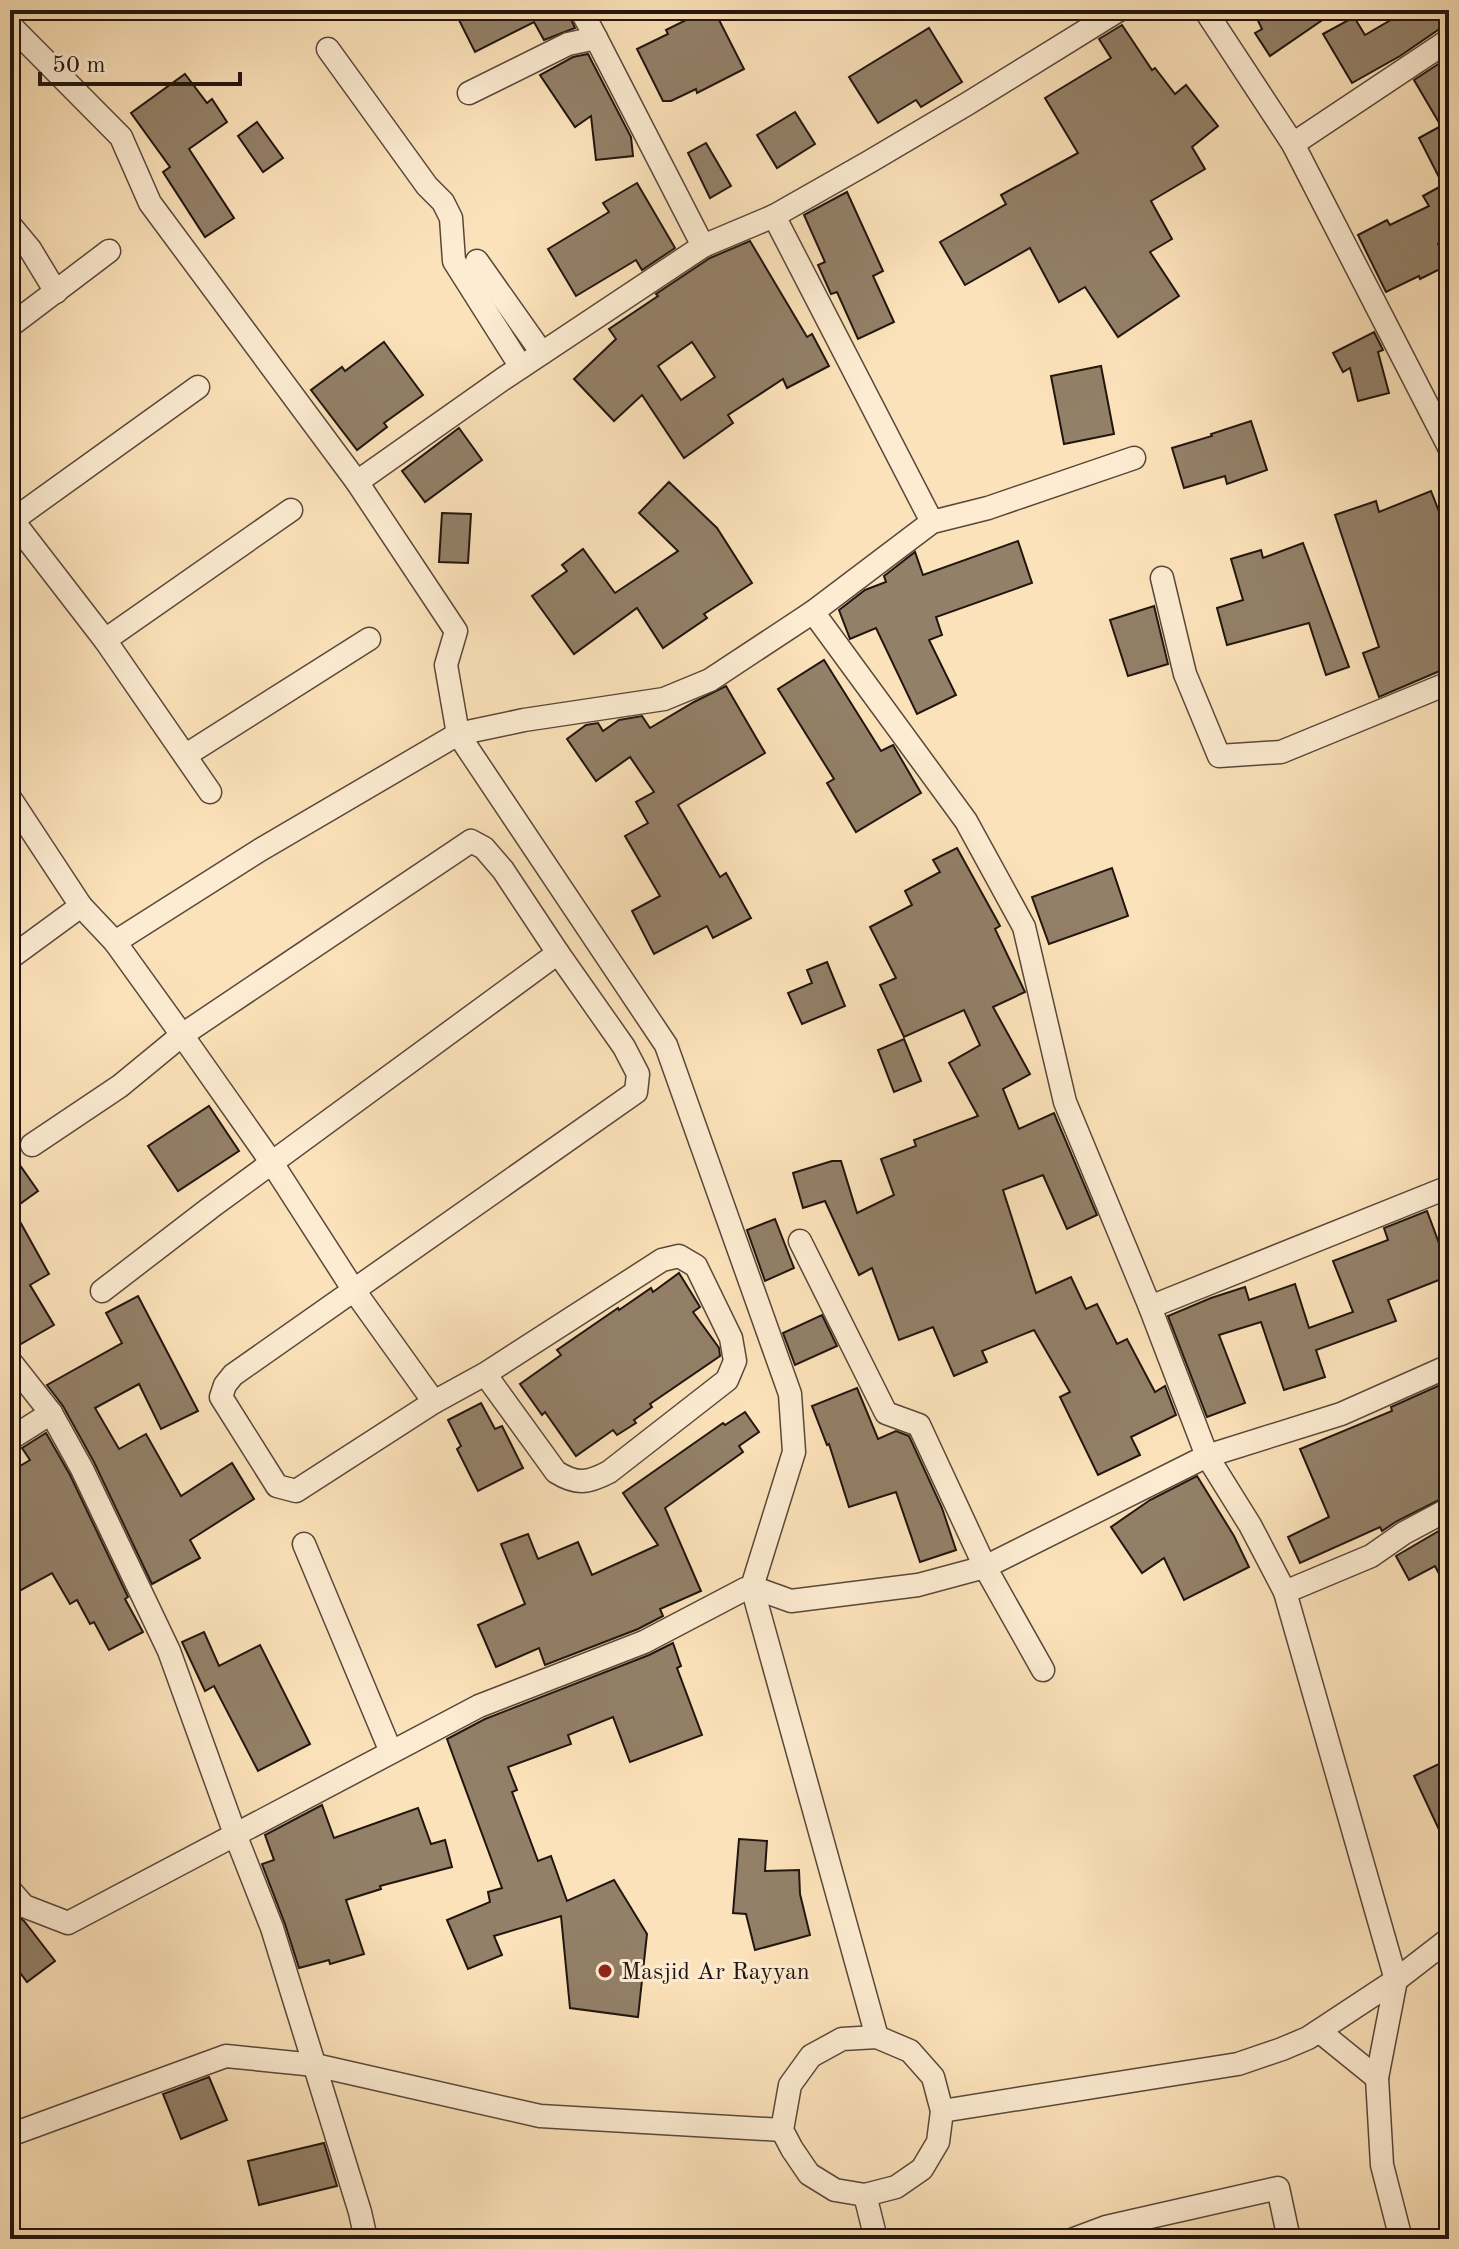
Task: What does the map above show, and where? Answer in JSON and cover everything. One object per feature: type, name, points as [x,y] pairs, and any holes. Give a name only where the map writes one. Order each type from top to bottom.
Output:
[{"type":"street","points":[[581,10],[703,246]]},
{"type":"street","points":[[357,482],[521,367],[703,246],[774,216],[967,104],[1119,10]]},
{"type":"street","points":[[1205,10],[1293,144],[1449,447]]},
{"type":"street","points":[[10,25],[121,137],[150,203],[357,482],[456,631],[446,665],[458,734],[666,1045],[790,1394],[794,1452],[752,1587],[877,2037]]},
{"type":"street","points":[[469,93],[568,44],[596,38]]},
{"type":"street","points":[[1293,144],[1449,40]]},
{"type":"street","points":[[328,49],[427,186],[443,202],[451,218],[454,261],[521,367]]},
{"type":"street","points":[[774,216],[932,522]]},
{"type":"street","points":[[10,225],[30,249],[56,292]]},
{"type":"street","points":[[10,326],[109,251]]},
{"type":"street","points":[[477,261],[542,353]]},
{"type":"street","points":[[198,387],[11,520],[105,640],[210,792]]},
{"type":"street","points":[[115,942],[260,850],[458,734],[524,720],[664,699],[710,680],[813,612],[932,522],[988,508],[1134,458]]},
{"type":"street","points":[[105,640],[291,510]]},
{"type":"street","points":[[1162,578],[1185,674],[1219,756],[1281,752],[1449,683]]},
{"type":"street","points":[[813,612],[966,821],[1024,927],[1065,1102],[1150,1307],[1207,1456],[1250,1525],[1285,1592],[1396,1980],[1377,2078],[1382,2165],[1401,2239]]},
{"type":"street","points":[[186,755],[369,639]]},
{"type":"street","points":[[10,798],[81,906],[115,942],[272,1163],[353,1289],[434,1402]]},
{"type":"street","points":[[32,1145],[120,1086],[182,1035],[471,841],[484,848],[503,870],[624,1047],[638,1074],[636,1092],[233,1375],[221,1397],[277,1486],[296,1491],[662,1260],[679,1256],[696,1266],[731,1338],[735,1361],[727,1380],[609,1472],[584,1482],[571,1481],[556,1472],[485,1374]]},
{"type":"street","points":[[10,958],[81,906]]},
{"type":"street","points":[[102,1291],[558,953]]},
{"type":"street","points":[[1150,1307],[1449,1187]]},
{"type":"street","points":[[800,1241],[886,1413],[919,1425],[985,1567],[1043,1670]]},
{"type":"street","points":[[10,1361],[51,1413],[82,1469],[169,1651],[272,1928],[366,2239]]},
{"type":"street","points":[[15,1902],[68,1923],[479,1706],[644,1642],[752,1587],[791,1601],[918,1585],[985,1567],[1207,1456],[1341,1414],[1449,1366]]},
{"type":"street","points":[[10,1439],[51,1413]]},
{"type":"street","points":[[1285,1592],[1371,1556],[1404,1533],[1449,1509]]},
{"type":"street","points":[[304,1544],[391,1752]]},
{"type":"street","points":[[942,2111],[1238,2064],[1282,2049],[1319,2031],[1396,1980],[1449,1939]]},
{"type":"street","points":[[1319,2031],[1377,2078]]},
{"type":"street","points":[[877,2037],[910,2051],[933,2077],[942,2111],[938,2142],[922,2169],[896,2187],[865,2195],[835,2190],[809,2174],[782,2130],[790,2085],[811,2056],[842,2039],[877,2037]]},
{"type":"street","points":[[10,2135],[226,2056],[315,2065],[540,2116],[782,2130]]},
{"type":"street","points":[[1074,2239],[1106,2227],[1278,2188],[1289,2239]]},
{"type":"street","points":[[865,2195],[876,2239]]},
{"type":"building","points":[[454,10],[567,10],[575,28],[544,40],[534,22],[475,52]]},
{"type":"building","points":[[706,10],[714,10],[744,69],[697,93],[696,89],[671,101],[663,101],[637,49]]},
{"type":"building","points":[[1253,10],[1337,10],[1270,56],[1255,33],[1262,29]]},
{"type":"building","points":[[1408,10],[1449,10],[1449,26],[1352,83],[1323,34],[1354,17],[1365,35]]},
{"type":"building","points":[[1122,25],[1152,70],[1155,68],[1175,94],[1186,85],[1218,126],[1192,147],[1205,169],[1151,201],[1172,239],[1150,252],[1179,296],[1118,337],[1085,287],[1059,302],[1030,248],[965,285],[940,242],[1006,204],[1001,195],[1078,153],[1045,98],[1111,58],[1099,39]]},
{"type":"building","points":[[929,28],[962,82],[921,107],[916,100],[878,123],[849,77]]},
{"type":"building","points":[[588,54],[631,137],[633,156],[596,160],[591,116],[575,127],[540,75],[573,57]]},
{"type":"building","points":[[1449,57],[1449,242],[1447,239],[1438,244],[1448,265],[1386,292],[1358,235],[1387,220],[1390,225],[1429,206],[1423,196],[1443,185],[1419,138],[1441,126],[1414,80]]},
{"type":"building","points":[[185,74],[207,103],[212,99],[227,122],[189,149],[234,218],[205,237],[163,172],[170,167],[131,113]]},
{"type":"building","points":[[795,112],[815,144],[777,168],[757,135]]},
{"type":"building","points":[[257,122],[283,158],[263,172],[238,136]]},
{"type":"building","points":[[706,143],[731,186],[710,198],[688,153]]},
{"type":"building","points":[[637,183],[675,248],[642,270],[636,260],[576,296],[548,249],[609,212],[603,203]]},
{"type":"building","points":[[847,192],[883,271],[873,276],[894,322],[858,339],[837,292],[831,294],[818,265],[825,262],[804,215]]},
{"type":"building","points":[[750,241],[807,337],[812,334],[829,366],[787,388],[783,379],[728,415],[733,423],[684,458],[642,395],[614,421],[574,379],[616,339],[609,329],[710,258]],"holes":[[[692,342],[715,377],[681,400],[658,366]]]},
{"type":"building","points":[[1374,332],[1383,350],[1378,352],[1389,393],[1358,401],[1350,368],[1343,372],[1333,353]]},
{"type":"building","points":[[384,342],[423,395],[384,423],[387,427],[357,450],[311,390],[342,367],[345,371]]},
{"type":"building","points":[[1101,366],[1114,434],[1064,444],[1051,376]]},
{"type":"building","points":[[1251,421],[1267,470],[1227,484],[1225,476],[1184,488],[1172,448]]},
{"type":"building","points":[[459,428],[482,460],[425,502],[402,471]]},
{"type":"building","points":[[669,482],[717,528],[752,583],[704,614],[707,618],[663,648],[637,608],[574,654],[532,596],[567,571],[562,565],[583,549],[615,593],[678,551],[639,513]]},
{"type":"building","points":[[1431,491],[1449,537],[1449,667],[1379,697],[1363,653],[1379,647],[1335,515],[1376,501],[1379,512]]},
{"type":"building","points":[[442,513],[471,514],[468,563],[439,562]]},
{"type":"building","points":[[1018,541],[1032,583],[936,617],[942,635],[929,640],[956,695],[917,714],[876,628],[850,639],[839,610],[865,590],[886,582],[884,576],[915,552],[923,575]]},
{"type":"building","points":[[1303,543],[1349,667],[1326,675],[1309,623],[1227,645],[1217,608],[1243,600],[1231,559],[1261,550],[1263,558]]},
{"type":"building","points":[[1154,606],[1168,664],[1128,676],[1110,620]]},
{"type":"building","points":[[824,660],[881,751],[893,745],[921,793],[856,832],[827,783],[834,779],[778,689]]},
{"type":"building","points":[[726,686],[765,753],[678,805],[720,877],[726,873],[751,918],[713,938],[707,926],[654,954],[632,911],[660,896],[625,836],[648,823],[636,802],[654,792],[630,757],[596,781],[567,739],[586,725],[598,723],[603,731],[619,720],[642,716],[650,728]]},
{"type":"building","points":[[957,848],[1000,926],[995,929],[1025,992],[993,1007],[1030,1074],[1003,1089],[1019,1129],[1054,1113],[1097,1215],[1067,1229],[1043,1175],[1003,1190],[1036,1293],[1071,1277],[1086,1309],[1097,1304],[1117,1344],[1127,1339],[1155,1392],[1165,1386],[1176,1415],[1131,1437],[1140,1455],[1098,1475],[1060,1397],[1070,1392],[1034,1330],[982,1351],[987,1362],[954,1376],[933,1327],[899,1340],[872,1268],[859,1275],[825,1201],[803,1208],[793,1173],[841,1161],[857,1213],[894,1195],[881,1159],[916,1146],[914,1140],[978,1116],[949,1063],[980,1045],[964,1010],[904,1037],[880,985],[896,978],[870,927],[912,905],[905,891],[940,872],[933,860]]},
{"type":"building","points":[[1112,868],[1128,916],[1049,944],[1032,897]]},
{"type":"building","points":[[827,962],[845,1006],[802,1024],[788,993],[812,983],[807,970]]},
{"type":"building","points":[[904,1039],[921,1081],[894,1092],[878,1050]]},
{"type":"building","points":[[209,1106],[239,1151],[178,1191],[148,1146]]},
{"type":"building","points":[[10,1151],[38,1191],[13,1209],[49,1274],[30,1285],[54,1325],[14,1348],[10,1347]]},
{"type":"building","points":[[1427,1211],[1449,1276],[1388,1300],[1396,1321],[1316,1350],[1325,1377],[1284,1390],[1261,1322],[1219,1335],[1245,1403],[1207,1417],[1168,1316],[1245,1287],[1249,1300],[1295,1284],[1309,1328],[1353,1312],[1333,1261],[1388,1240],[1384,1228]]},
{"type":"building","points":[[775,1219],[794,1268],[765,1281],[747,1230]]},
{"type":"building","points":[[679,1273],[700,1307],[693,1312],[719,1348],[720,1356],[650,1404],[652,1407],[634,1420],[636,1423],[617,1435],[613,1430],[576,1456],[545,1412],[542,1415],[520,1384],[561,1355],[557,1350],[618,1308],[651,1288],[653,1292]]},
{"type":"building","points":[[138,1296],[198,1411],[161,1429],[139,1384],[95,1408],[119,1449],[146,1434],[181,1496],[232,1463],[254,1499],[190,1540],[200,1558],[152,1584],[94,1462],[63,1406],[47,1385],[122,1343],[106,1313]]},
{"type":"building","points":[[822,1315],[837,1346],[795,1365],[783,1333]]},
{"type":"building","points":[[1449,1381],[1449,1495],[1382,1531],[1380,1527],[1300,1563],[1288,1537],[1329,1517],[1300,1449],[1392,1411],[1391,1407]]},
{"type":"building","points":[[857,1388],[878,1439],[896,1431],[909,1436],[942,1508],[956,1550],[920,1562],[896,1492],[849,1507],[829,1444],[812,1406]]},
{"type":"building","points":[[481,1403],[495,1429],[502,1426],[523,1468],[478,1491],[457,1449],[461,1446],[448,1420]]},
{"type":"building","points":[[745,1412],[759,1432],[739,1446],[743,1452],[665,1508],[701,1591],[660,1609],[663,1616],[638,1629],[545,1665],[539,1648],[496,1667],[478,1625],[525,1604],[501,1544],[528,1534],[538,1559],[578,1542],[592,1575],[658,1545],[623,1493],[723,1423],[725,1425]]},
{"type":"building","points":[[46,1433],[70,1475],[128,1597],[125,1599],[143,1632],[109,1650],[94,1622],[90,1624],[77,1600],[70,1604],[52,1573],[10,1596],[10,1472],[30,1460],[22,1448]]},
{"type":"building","points":[[1197,1476],[1249,1567],[1184,1600],[1164,1558],[1142,1573],[1111,1527],[1150,1500]]},
{"type":"building","points":[[1449,1525],[1449,1593],[1435,1566],[1409,1580],[1396,1556]]},
{"type":"building","points":[[204,1632],[219,1666],[260,1645],[310,1744],[258,1771],[214,1686],[205,1691],[182,1642]]},
{"type":"building","points":[[673,1643],[681,1666],[677,1668],[702,1735],[630,1762],[613,1717],[568,1735],[571,1744],[508,1767],[517,1790],[512,1792],[538,1861],[551,1856],[567,1901],[614,1880],[647,1934],[638,2017],[570,2008],[561,1916],[494,1936],[502,1955],[468,1969],[447,1920],[490,1902],[488,1892],[502,1888],[447,1739],[485,1719]]},
{"type":"building","points":[[1449,1759],[1449,1851],[1414,1776]]},
{"type":"building","points":[[322,1805],[334,1838],[418,1808],[431,1844],[445,1840],[452,1867],[380,1886],[381,1889],[346,1900],[364,1954],[330,1964],[329,1960],[299,1968],[262,1864],[274,1860],[265,1835]]},
{"type":"building","points":[[739,1839],[767,1841],[765,1871],[799,1870],[800,1894],[810,1935],[755,1950],[746,1914],[733,1913]]},
{"type":"building","points":[[10,1911],[24,1921],[55,1961],[27,1982],[10,1959]]},
{"type":"building","points":[[209,2077],[227,2120],[181,2139],[163,2094]]},
{"type":"building","points":[[324,2143],[337,2186],[259,2205],[248,2161]]},
{"type":"place","name":"Masjid Ar Rayyan","points":[[605,1971]]}]
